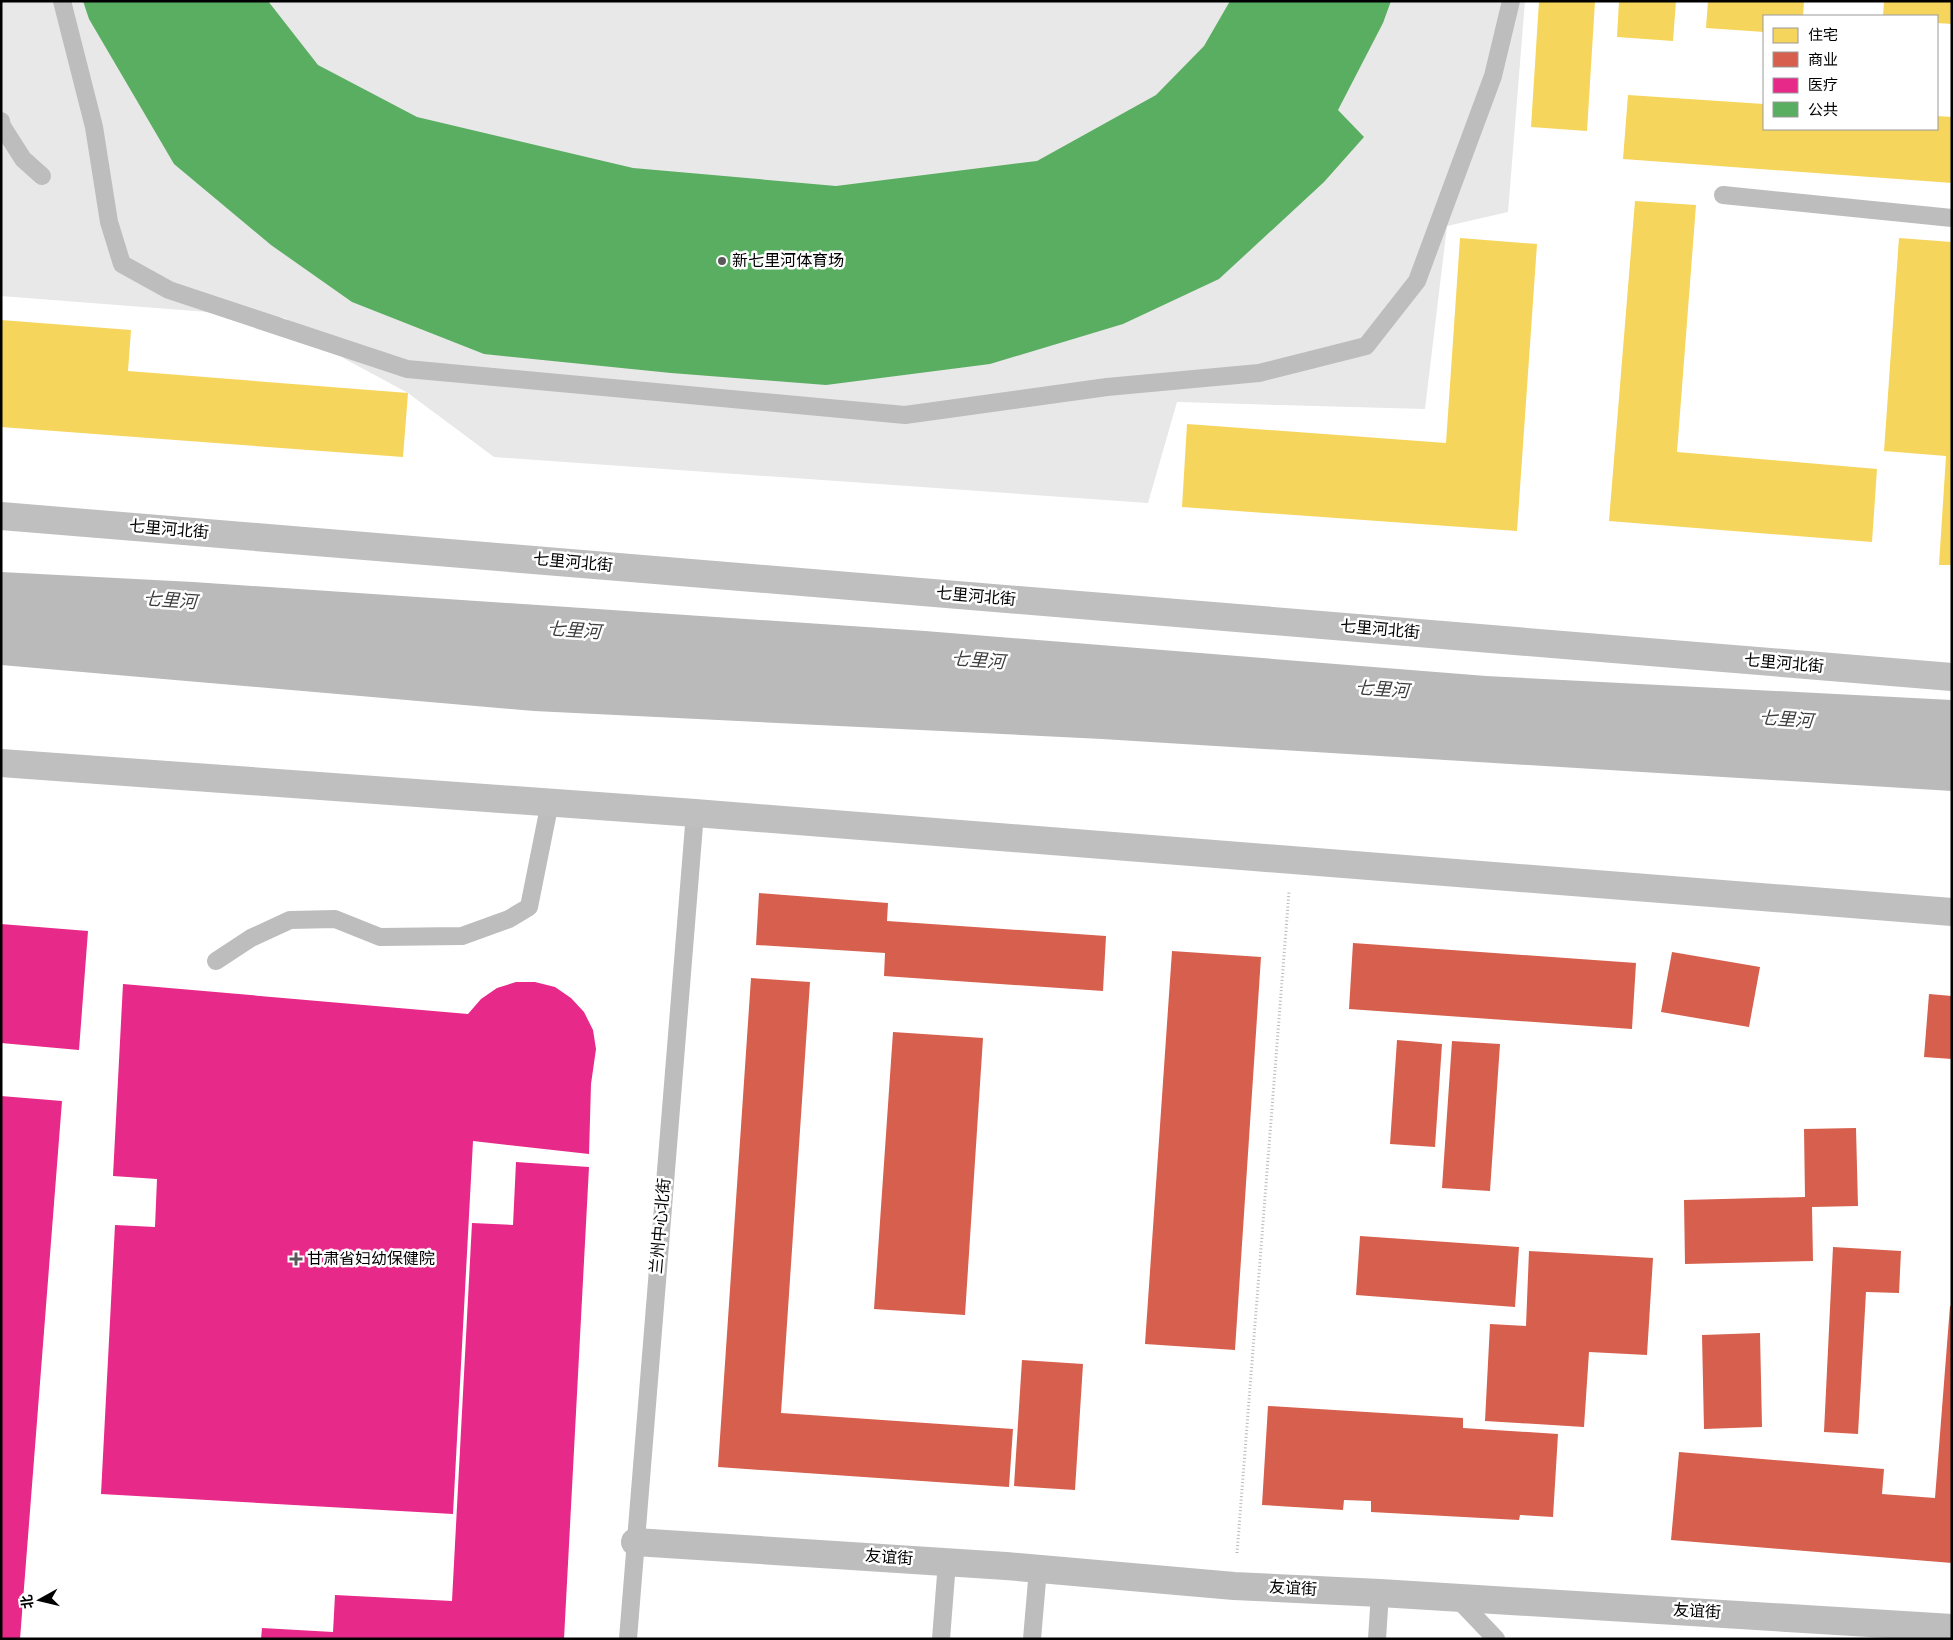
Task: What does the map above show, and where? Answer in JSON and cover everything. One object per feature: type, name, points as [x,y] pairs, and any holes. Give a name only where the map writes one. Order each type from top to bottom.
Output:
[{"type":"street","name":"七里河北街","points":[[1,516],[1952,677]]},
{"type":"street","points":[[1,763],[695,813],[1952,912]]},
{"type":"street","name":"友谊街","points":[[635,1542],[947,1562],[1234,1586],[1456,1598],[1875,1631],[1952,1628]]},
{"type":"lane","points":[[62,1],[94,127],[109,222],[122,264],[169,290],[407,369],[905,415],[1107,386],[1259,373],[1366,346],[1417,281],[1493,76],[1512,1]]},
{"type":"lane","points":[[1,121],[22,159],[42,176]]},
{"type":"lane","points":[[1723,195],[1952,218]]},
{"type":"lane","points":[[216,961],[251,938],[290,920],[335,919],[380,937],[462,936],[509,919],[529,907],[550,802]]},
{"type":"lane","name":"兰州中心北街","points":[[628,1639],[695,813]]},
{"type":"lane","points":[[941,1639],[947,1562]]},
{"type":"lane","points":[[1032,1639],[1038,1569]]},
{"type":"lane","points":[[1377,1639],[1380,1593]]},
{"type":"lane","points":[[1456,1598],[1496,1639]]},
{"type":"path","points":[[1234,1586],[1291,860]]},
{"type":"shaded area","name":"新七里河体育场","points":[[1,1],[1525,1],[1508,212],[1447,226],[1425,409],[1177,402],[1148,503],[494,457],[408,393],[345,359],[285,318],[1,296]]},
{"type":"water","name":"七里河","points":[[1,572],[193,582],[925,631],[1486,676],[1952,700],[1952,791],[1102,739],[534,711],[1,665]]},
{"type":"building: 住宅","points":[[1539,1],[1595,1],[1587,131],[1531,127]]},
{"type":"building: 住宅","points":[[1619,1],[1676,1],[1673,41],[1617,37]]},
{"type":"building: 住宅","points":[[1708,1],[1804,1],[1803,15],[1763,15],[1763,32],[1706,28]]},
{"type":"building: 住宅","points":[[1884,1],[1952,1],[1952,24],[1938,23],[1938,15],[1883,15]]},
{"type":"building: 住宅","points":[[1628,95],[1763,104],[1763,130],[1938,130],[1938,116],[1952,117],[1952,183],[1623,159]]},
{"type":"building: 住宅","points":[[1635,201],[1696,205],[1677,452],[1877,469],[1872,542],[1609,521]]},
{"type":"building: 住宅","points":[[1460,238],[1537,244],[1517,531],[1182,507],[1187,424],[1446,443]]},
{"type":"building: 住宅","points":[[1899,238],[1952,242],[1952,565],[1939,565],[1946,456],[1884,451]]},
{"type":"building: 住宅","points":[[1,320],[131,330],[128,371],[408,393],[403,457],[1,427]]},
{"type":"building: 商业","points":[[759,893],[888,903],[887,921],[1106,936],[1103,991],[884,976],[885,953],[756,945]]},
{"type":"building: 商业","points":[[1353,943],[1636,963],[1632,1029],[1349,1009]]},
{"type":"building: 商业","points":[[1172,951],[1261,957],[1235,1350],[1145,1344]]},
{"type":"building: 商业","points":[[1672,952],[1760,967],[1749,1027],[1661,1012]]},
{"type":"building: 商业","points":[[751,978],[810,982],[781,1413],[1013,1429],[1009,1487],[718,1467]]},
{"type":"building: 商业","points":[[1929,994],[1952,996],[1952,1059],[1924,1057]]},
{"type":"building: 商业","points":[[893,1032],[983,1038],[965,1315],[874,1309]]},
{"type":"building: 商业","points":[[1397,1040],[1442,1044],[1435,1147],[1390,1144]]},
{"type":"building: 商业","points":[[1452,1041],[1500,1044],[1490,1191],[1442,1188]]},
{"type":"building: 商业","points":[[1856,1128],[1858,1206],[1812,1207],[1813,1261],[1685,1264],[1684,1200],[1805,1197],[1804,1129]]},
{"type":"building: 商业","points":[[1360,1236],[1519,1247],[1515,1307],[1356,1295]]},
{"type":"building: 商业","points":[[1833,1247],[1901,1251],[1899,1293],[1866,1292],[1858,1434],[1824,1432]]},
{"type":"building: 商业","points":[[1529,1251],[1653,1258],[1647,1355],[1589,1352],[1584,1427],[1485,1421],[1490,1324],[1526,1326]]},
{"type":"building: 商业","points":[[1950,1306],[1952,1306],[1952,1563],[1671,1540],[1679,1452],[1884,1469],[1882,1494],[1935,1498]]},
{"type":"building: 商业","points":[[1760,1333],[1762,1427],[1704,1429],[1702,1335]]},
{"type":"building: 商业","points":[[1022,1360],[1083,1364],[1075,1490],[1014,1486]]},
{"type":"building: 商业","points":[[1268,1406],[1463,1418],[1463,1428],[1558,1434],[1553,1517],[1520,1515],[1519,1520],[1371,1512],[1371,1501],[1344,1500],[1343,1510],[1262,1505]]},
{"type":"building: 医疗","points":[[1,924],[88,931],[79,1050],[1,1043]]},
{"type":"building: 医疗","points":[[516,982],[535,982],[555,987],[571,998],[584,1012],[593,1030],[596,1049],[591,1084],[589,1154],[473,1141],[453,1514],[101,1494],[115,1225],[155,1227],[157,1179],[113,1176],[123,984],[468,1014],[481,999],[497,988]]},
{"type":"building: 医疗","points":[[1,1096],[62,1101],[20,1639],[1,1639]]},
{"type":"building: 医疗","points":[[516,1162],[589,1167],[564,1639],[261,1639],[262,1628],[333,1632],[335,1595],[452,1601],[472,1223],[513,1225]]},
{"type":"building: 公共","points":[[83,1],[268,1],[318,65],[417,117],[633,168],[836,186],[1037,161],[1156,95],[1204,46],[1230,1],[1391,1],[1383,23],[1338,110],[1364,137],[1324,182],[1219,279],[1123,324],[990,364],[826,385],[671,373],[484,354],[352,302],[271,245],[174,164],[89,19]]},
{"type":"place","name":"新七里河体育场","points":[[722,261]]},
{"type":"place","name":"甘肃省妇幼保健院","points":[[296,1259]]}]
